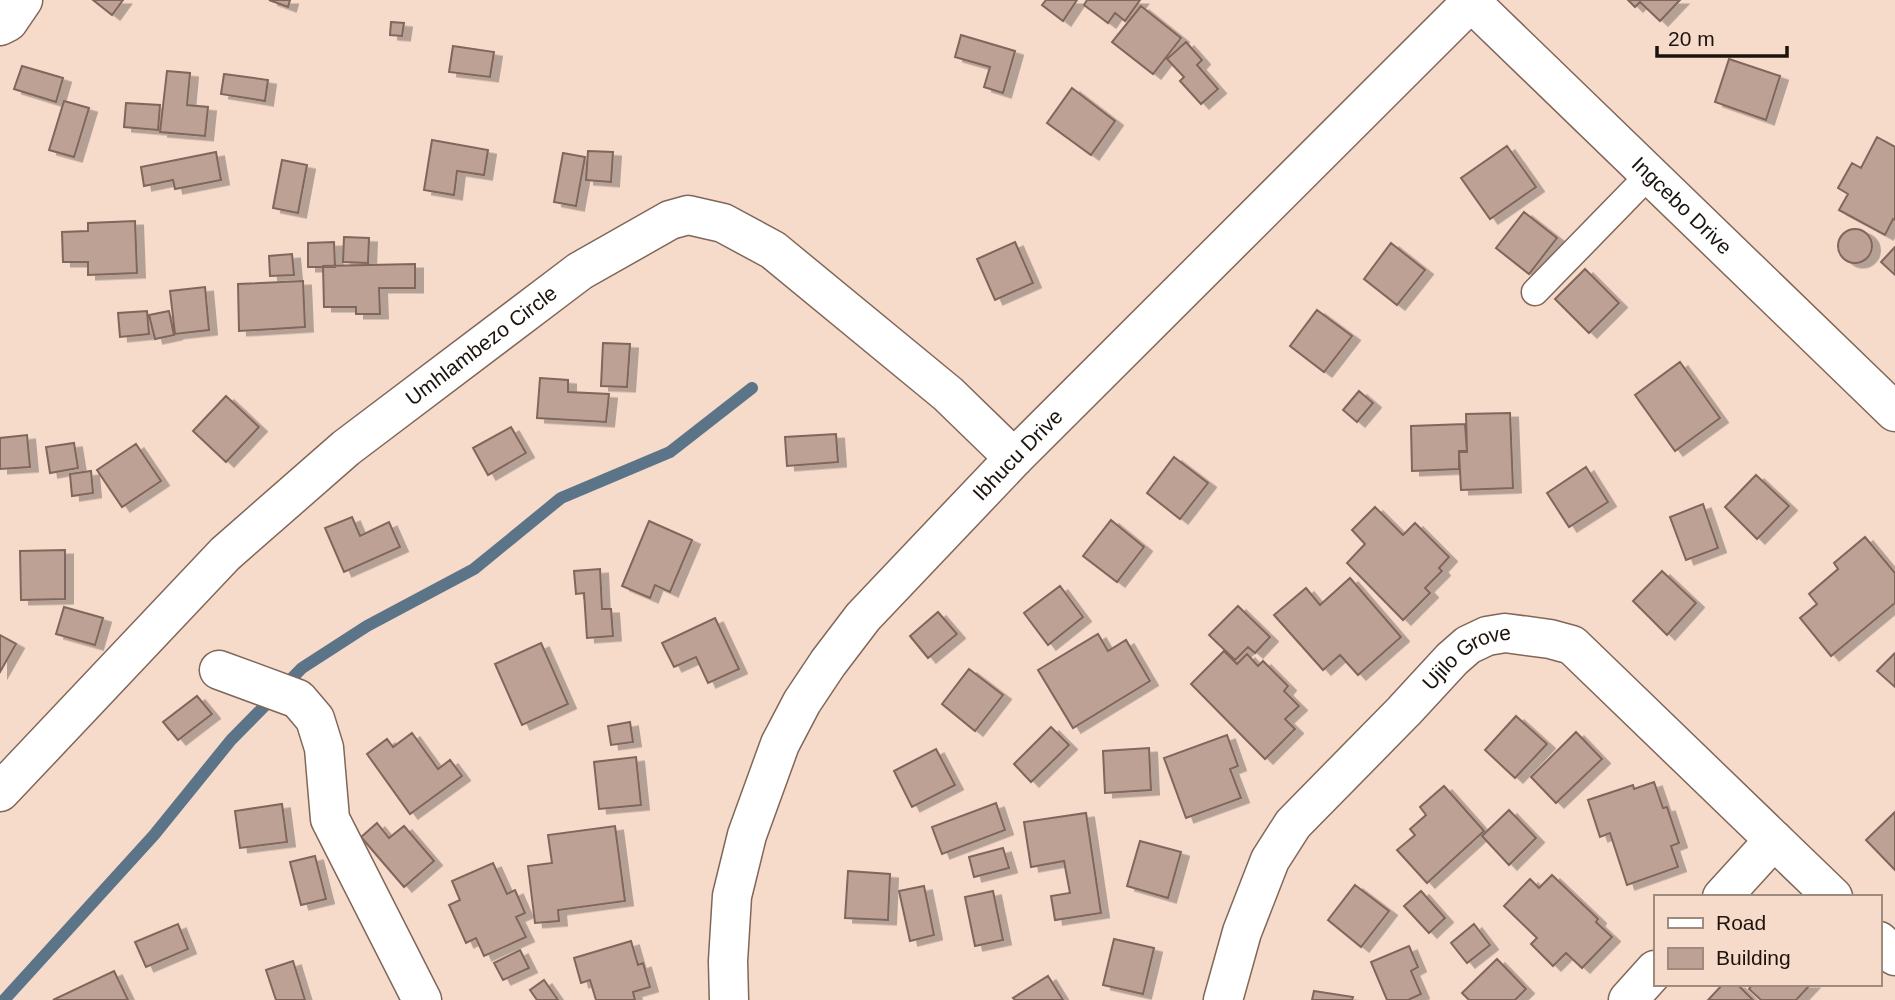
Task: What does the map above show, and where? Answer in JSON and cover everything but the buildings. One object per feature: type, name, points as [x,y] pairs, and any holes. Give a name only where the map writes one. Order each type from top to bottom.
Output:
[{"type":"street","points":[[0,26],[8,22],[23,0]]},
{"type":"street","name":"Ingcebo Drive","points":[[1470,1],[1895,412]]},
{"type":"street","name":"Ibhucu Drive","points":[[729,1000],[728,961],[732,896],[764,784],[780,744],[802,702],[863,617],[1014,458],[1470,1]]},
{"type":"street","name":"Umhlambezo Circle","points":[[0,792],[225,554],[346,448],[580,271],[670,220],[688,215],[723,223],[773,250],[948,394],[1014,458]]},
{"type":"street","name":"Ujilo Grove","points":[[1223,1000],[1242,932],[1270,860],[1293,824],[1452,659],[1468,645],[1487,636],[1505,633],[1572,645],[1831,895]]},
{"type":"street","points":[[219,670],[298,699],[315,719],[324,748],[330,819],[422,1000]]},
{"type":"street","points":[[1724,895],[1774,840]]},
{"type":"street","points":[[1881,943],[1895,956]]},
{"type":"street","points":[[1628,1000],[1654,971]]},
{"type":"lane","points":[[1535,292],[1650,174]]},
{"type":"waterway","points":[[4,1000],[154,835],[231,740],[302,668],[367,626],[474,569],[561,498],[670,452],[752,388]]}]
